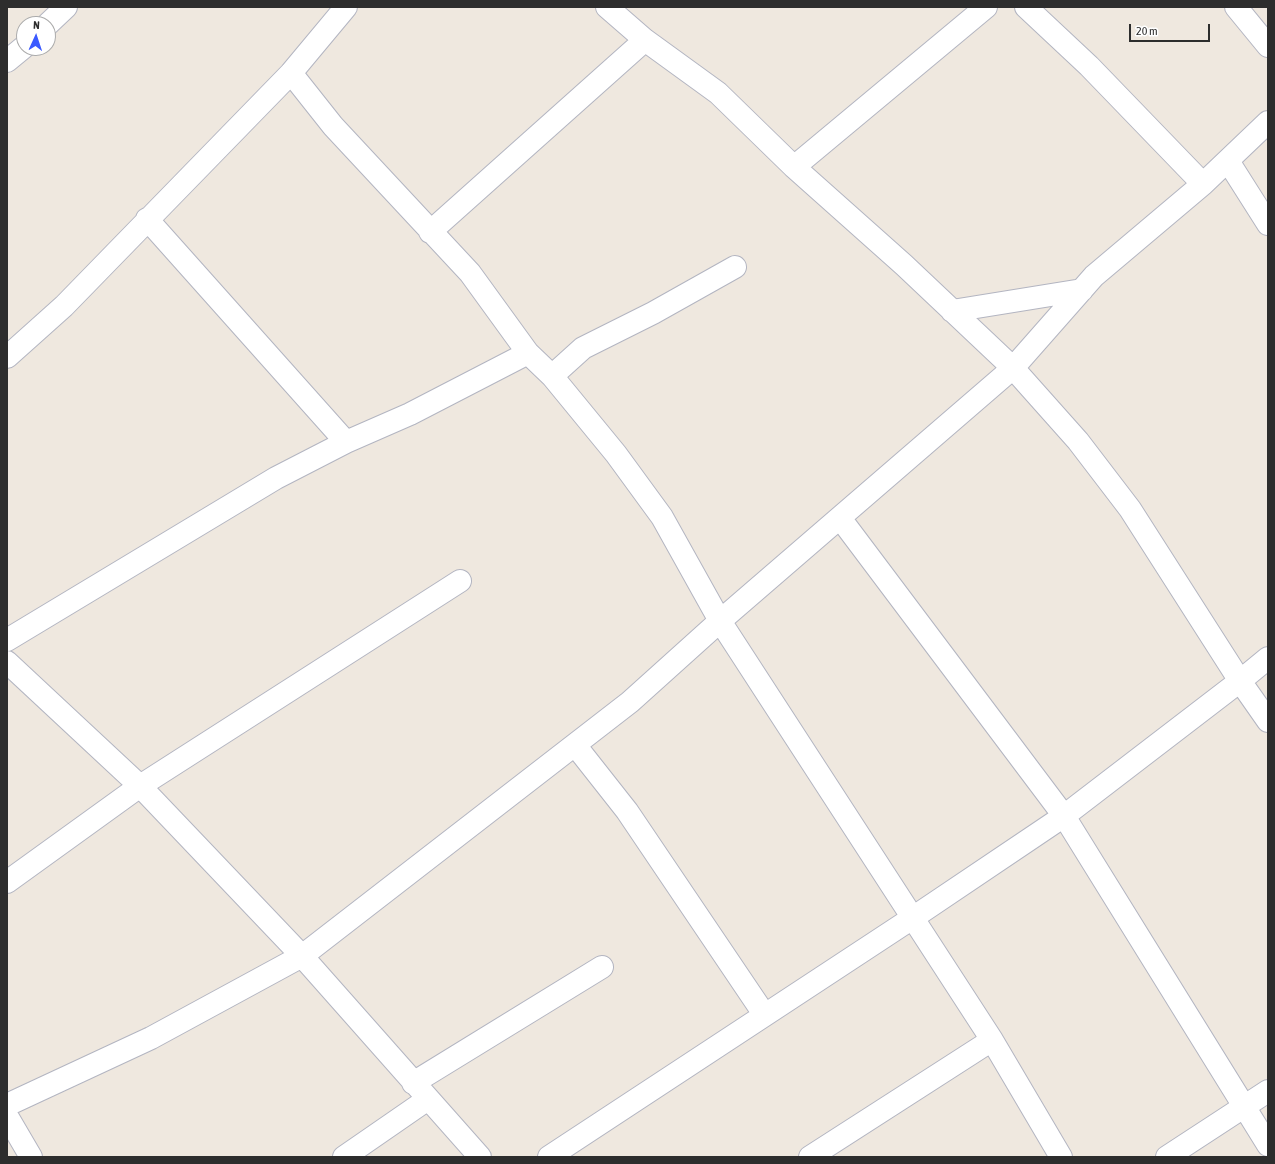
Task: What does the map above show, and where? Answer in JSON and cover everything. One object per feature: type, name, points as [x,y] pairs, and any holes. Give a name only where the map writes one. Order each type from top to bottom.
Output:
[{"type":"street","points":[[56,16],[66,7]]},
{"type":"street","points":[[7,357],[64,306],[147,219],[291,73],[346,7]]},
{"type":"street","points":[[607,7],[645,40],[718,92],[794,167],[1013,368],[1078,441],[1130,509],[1240,681],[1268,721]]},
{"type":"street","points":[[794,167],[986,7]]},
{"type":"street","points":[[1026,7],[1089,66],[1203,184]]},
{"type":"street","points":[[1236,7],[1268,46]]},
{"type":"street","points":[[430,232],[645,40]]},
{"type":"street","points":[[7,61],[16,54]]},
{"type":"street","points":[[291,73],[333,126],[430,232],[470,273],[528,353],[552,376],[616,454],[662,516],[720,621],[914,917],[992,1040],[1061,1157]]},
{"type":"street","points":[[7,1105],[151,1038],[302,956],[630,702],[720,621],[1013,368],[1094,276],[1203,184],[1268,122]]},
{"type":"street","points":[[1228,161],[1268,224]]},
{"type":"street","points":[[147,219],[346,442]]},
{"type":"street","points":[[552,376],[583,348],[653,313],[735,267]]},
{"type":"street","points":[[952,311],[1082,290]]},
{"type":"street","points":[[7,640],[276,478],[346,442],[410,414],[528,353]]},
{"type":"street","points":[[840,518],[1064,816],[1243,1107],[1268,1145]]},
{"type":"street","points":[[7,882],[140,786],[460,581]]},
{"type":"street","points":[[548,1157],[914,917],[1064,816],[1268,658]]},
{"type":"street","points":[[7,662],[140,786],[302,956],[480,1157]]},
{"type":"street","points":[[574,745],[628,811],[764,1014]]},
{"type":"street","points":[[413,1083],[602,967]]},
{"type":"street","points":[[810,1157],[992,1040]]},
{"type":"street","points":[[1167,1157],[1268,1091]]},
{"type":"street","points":[[344,1157],[428,1099]]},
{"type":"street","points":[[7,1116],[31,1157]]}]
